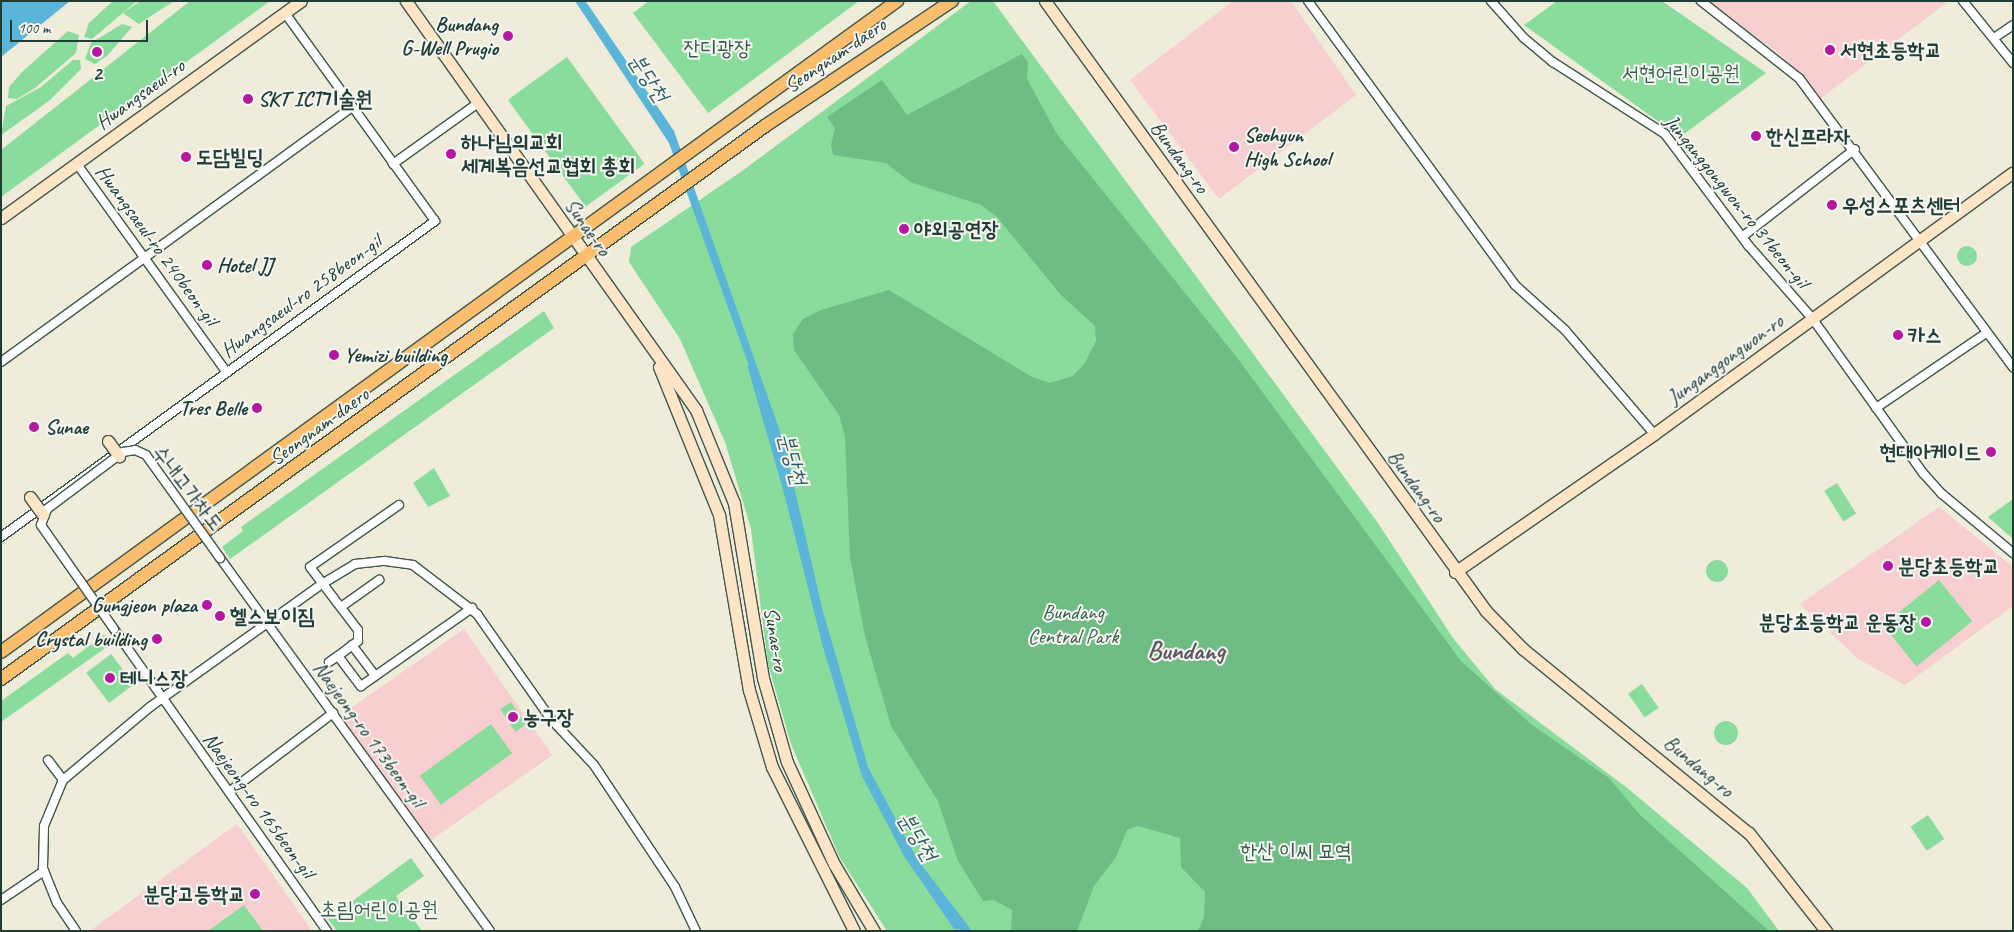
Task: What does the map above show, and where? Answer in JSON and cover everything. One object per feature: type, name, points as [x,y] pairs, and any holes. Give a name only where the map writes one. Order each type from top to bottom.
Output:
[{"type":"main road","name":"Hwangsaeul-ro","points":[[1,218],[301,1]]},
{"type":"main road","name":"Sunae-ro","points":[[406,1],[653,352],[696,410],[725,474],[742,538],[764,685],[787,762],[834,864],[874,931]]},
{"type":"main road","name":"Seongnam-daero","points":[[1,652],[645,187],[759,98],[897,1]]},
{"type":"main road","name":"Seongnam-daero","points":[[1,679],[765,126],[952,1]]},
{"type":"main road","name":"Bundang-ro","points":[[1045,1],[1455,572],[1523,649],[1749,833],[1826,931]]},
{"type":"main road","name":"Junganggongwon-ro","points":[[1455,572],[1654,434],[2013,172]]},
{"type":"main road","name":"Sunae-ro","points":[[653,352],[720,514],[749,690],[772,767],[854,931]]},
{"type":"main road","points":[[108,441],[119,456]]},
{"type":"main road","points":[[30,497],[43,514]]},
{"type":"street","points":[[1308,1],[1515,285],[1565,330],[1654,434]]},
{"type":"street","name":"Junganggongwon-ro 31beon-gil","points":[[1490,1],[1524,38],[1553,62],[1665,134],[1742,237],[1812,318],[1876,408],[1942,494],[2013,552]]},
{"type":"street","points":[[1700,1],[1799,78],[1854,149],[1917,243],[1985,334],[2013,367]]},
{"type":"street","points":[[1963,1],[2013,63]]},
{"type":"street","name":"Hwangsaeul-ro 258beon-gil","points":[[1,537],[226,371],[435,221],[285,13]]},
{"type":"street","points":[[1994,38],[2013,25]]},
{"type":"street","points":[[393,164],[478,103]]},
{"type":"street","points":[[1,362],[352,107]]},
{"type":"street","points":[[1742,237],[1854,149]]},
{"type":"street","name":"Hwangsaeul-ro 240beon-gil","points":[[77,164],[226,371]]},
{"type":"street","points":[[1876,408],[1985,334]]},
{"type":"street","name":"수내고가차도","points":[[43,514],[119,456],[130,450],[146,456],[220,558]]},
{"type":"street","points":[[329,662],[358,641],[358,630],[310,567],[398,505]]},
{"type":"street","name":"Naejeong-ro 165beon-gil","points":[[43,514],[41,525],[327,931]]},
{"type":"street","name":"Naejeong-ro 173beon-gil","points":[[220,558],[490,931]]},
{"type":"street","points":[[76,931],[57,903],[44,871],[44,826],[63,780],[162,699],[322,584],[364,562],[404,562],[472,608],[550,718],[594,765],[675,887],[696,931]]},
{"type":"street","points":[[341,607],[379,580]]},
{"type":"street","points":[[338,656],[360,686],[472,608]]},
{"type":"street","points":[[352,645],[375,675]]},
{"type":"street","points":[[229,792],[332,713]]},
{"type":"street","points":[[48,760],[63,780]]},
{"type":"street","points":[[1,900],[44,871]]},
{"type":"shaded area","name":"Seohyun High School","points":[[1233,1],[1291,1],[1356,95],[1219,199],[1130,80]]},
{"type":"shaded area","name":"서현초등학교","points":[[1702,1],[1944,1],[1946,3],[1820,99],[1780,54]]},
{"type":"shaded area","points":[[1939,507],[2013,567],[2013,606],[1905,685],[1858,659],[1800,604]]},
{"type":"shaded area","points":[[464,629],[552,755],[429,841],[341,715]]},
{"type":"shaded area","points":[[237,824],[312,931],[91,930]]},
{"type":"green space","points":[[113,1],[137,1],[92,39],[84,37],[89,23]]},
{"type":"green space","points":[[140,1],[174,1],[139,24],[123,13]]},
{"type":"green space","points":[[190,1],[270,1],[1,197],[1,150]]},
{"type":"green space","name":"잔디광장","points":[[649,1],[859,1],[708,113],[633,13]]},
{"type":"green space","name":"Bundang Central Park","points":[[971,1],[993,1],[1378,523],[1453,638],[1495,689],[1626,787],[1747,888],[1779,931],[887,931],[840,858],[791,744],[768,664],[751,529],[725,442],[680,339],[629,262],[631,247],[742,171]]},
{"type":"green space","name":"서현어린이공원","points":[[1557,1],[1662,1],[1766,73],[1680,137],[1524,25]]},
{"type":"green space","points":[[122,24],[132,27],[107,56],[95,64],[85,59],[91,43]]},
{"type":"green space","points":[[68,31],[79,35],[76,53],[35,88],[17,99],[8,98],[9,87],[22,72]]},
{"type":"green space","name":"Bundang Central Park","points":[[1022,54],[1028,62],[1027,79],[1057,134],[1235,355],[1461,661],[1532,725],[1609,778],[1640,815],[1769,931],[1198,931],[1204,917],[1205,892],[1181,867],[1180,838],[1138,826],[1127,830],[1116,857],[1094,886],[1077,931],[1011,931],[1012,910],[994,900],[983,901],[958,861],[938,801],[891,726],[865,636],[850,557],[845,437],[839,415],[794,350],[793,334],[803,319],[821,310],[889,290],[1032,377],[1050,383],[1073,376],[1085,363],[1096,341],[1095,326],[1061,295],[996,216],[981,205],[910,182],[886,163],[833,155],[831,145],[835,128],[827,117],[882,80],[907,115]]},
{"type":"green space","points":[[567,57],[645,164],[586,207],[508,100]]},
{"type":"green space","points":[[73,60],[80,60],[81,69],[49,101],[1,135],[6,106],[41,87]]},
{"type":"green space","points":[[1967,246],[1974,249],[1977,256],[1974,263],[1967,266],[1960,263],[1957,256],[1960,249]]},
{"type":"green space","points":[[544,311],[554,328],[230,559],[222,547],[243,531],[241,527]]},
{"type":"green space","points":[[434,468],[450,496],[428,507],[413,483]]},
{"type":"green space","points":[[1837,483],[1856,514],[1843,521],[1824,491]]},
{"type":"green space","points":[[2013,499],[2013,539],[1988,517]]},
{"type":"green space","points":[[1717,560],[1727,567],[1728,571],[1721,581],[1717,582],[1707,575],[1706,571],[1713,561]]},
{"type":"green space","name":"분당초등학교 운동장","points":[[1939,580],[1972,621],[1916,666],[1883,625]]},
{"type":"green space","points":[[104,635],[111,644],[1,722],[1,701],[68,653],[73,658]]},
{"type":"green space","name":"테니스장","points":[[111,654],[134,684],[109,703],[86,673]]},
{"type":"green space","points":[[1642,684],[1659,708],[1645,718],[1628,694]]},
{"type":"green space","name":"농구장","points":[[511,702],[526,724],[515,732],[500,709]]},
{"type":"green space","points":[[1726,721],[1735,724],[1738,733],[1735,742],[1726,745],[1717,742],[1714,733],[1717,724]]},
{"type":"green space","points":[[491,724],[512,753],[441,805],[420,776]]},
{"type":"green space","points":[[1928,815],[1944,839],[1927,851],[1911,827]]},
{"type":"green space","name":"초림어린이공원","points":[[411,858],[424,876],[396,896],[422,931],[337,931],[328,919]]},
{"type":"green space","points":[[244,905],[263,931],[208,931]]},
{"type":"water","points":[[1,1],[70,1],[1,57]]},
{"type":"water","points":[[575,1],[585,1],[674,131],[784,443],[822,608],[868,767],[917,859],[972,931],[954,929],[904,856],[862,776],[823,647],[758,391],[669,143]]},
{"type":"waterway","name":"분당천","points":[[749,366],[782,480]]},
{"type":"place","name":"Bundang G-Well Prugio","points":[[508,36]]},
{"type":"place","name":"서현초등학교","points":[[1830,50]]},
{"type":"place","name":"2","points":[[97,52]]},
{"type":"place","name":"SKT ICT기술원","points":[[248,99]]},
{"type":"place","name":"한신프라자","points":[[1756,136]]},
{"type":"place","name":"Seohyun High School","points":[[1234,147]]},
{"type":"place","name":"하나님의교회 세계복음선교협회 총회","points":[[451,154]]},
{"type":"place","name":"도담빌딩","points":[[186,157]]},
{"type":"place","name":"우성스포츠센터","points":[[1832,205]]},
{"type":"place","name":"야외공연장","points":[[904,229]]},
{"type":"place","name":"Hotel JJ","points":[[207,265]]},
{"type":"place","name":"카스","points":[[1898,335]]},
{"type":"place","name":"Yemizi building","points":[[334,355]]},
{"type":"place","name":"Tres Belle","points":[[257,408]]},
{"type":"place","name":"Sunae","points":[[34,427]]},
{"type":"place","name":"현대아케이드","points":[[1991,452]]},
{"type":"place","name":"분당초등학교","points":[[1888,566]]},
{"type":"place","name":"Gungjeon plaza","points":[[207,605]]},
{"type":"place","name":"헬스보이짐","points":[[220,616]]},
{"type":"place","name":"분당초등학교 운동장","points":[[1926,622]]},
{"type":"place","name":"Crystal building","points":[[157,639]]},
{"type":"place","name":"테니스장","points":[[110,678]]},
{"type":"place","name":"농구장","points":[[513,717]]},
{"type":"place","name":"분당고등학교","points":[[255,894]]},
{"type":"district","name":"Bundang","points":[[1186,651]]},
{"type":"park label","name":"한산 이씨 묘역","points":[[1296,851]]}]
